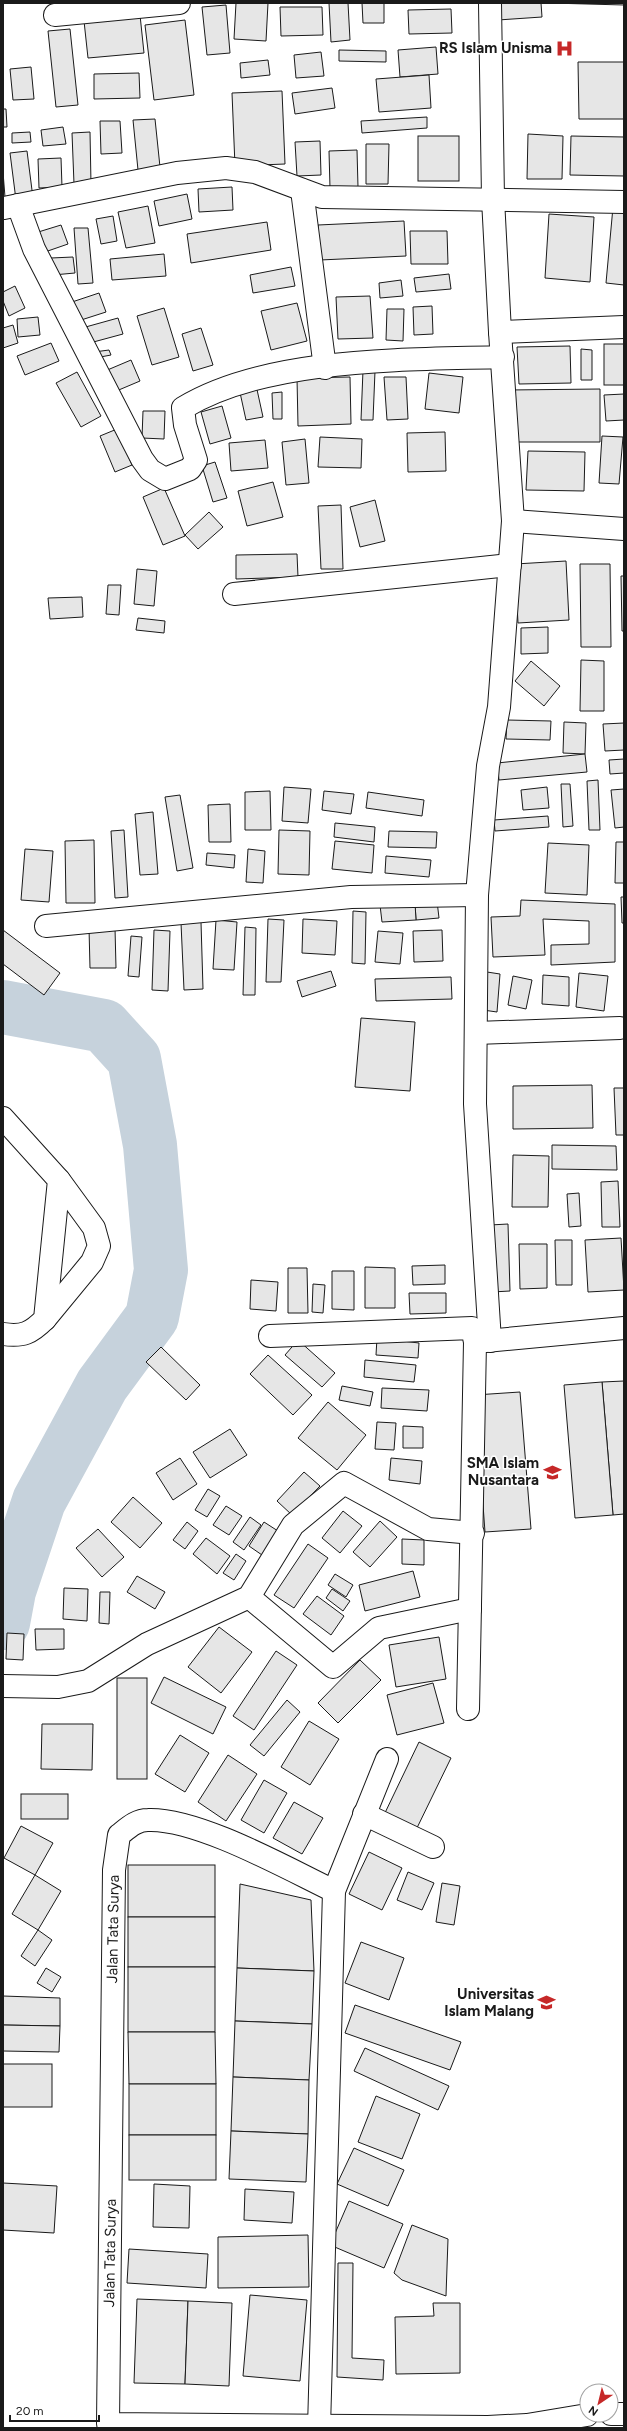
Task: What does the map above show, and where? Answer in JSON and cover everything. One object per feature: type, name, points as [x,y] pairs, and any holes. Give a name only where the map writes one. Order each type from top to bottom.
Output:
[{"type":"street","points":[[55,15],[179,3]]},
{"type":"street","points":[[468,1709],[473,1533],[483,1341],[475,1104],[477,895],[488,766],[500,699],[513,521],[500,332],[493,199],[490,3]]},
{"type":"street","points":[[502,357],[369,362],[247,380],[208,394],[183,408],[185,425],[196,460],[190,469],[165,479],[150,470],[142,459],[34,249],[10,207],[176,173],[226,168],[255,172],[322,197],[624,202]]},
{"type":"street","points":[[302,190],[325,368]]},
{"type":"street","points":[[500,332],[624,327]]},
{"type":"street","points":[[513,521],[624,529]]},
{"type":"street","points":[[234,594],[510,565]]},
{"type":"street","points":[[46,926],[351,897],[477,895]]},
{"type":"street","points":[[476,1033],[620,1028]]},
{"type":"street","points":[[3,1118],[59,1180],[94,1228],[99,1246],[92,1262],[45,1319],[33,1331],[16,1336],[3,1334]]},
{"type":"street","points":[[45,1319],[59,1180]]},
{"type":"street","points":[[270,1336],[472,1328],[483,1341]]},
{"type":"street","points":[[483,1341],[624,1328]]},
{"type":"street","points":[[3,1686],[58,1687],[88,1681],[147,1644],[248,1597],[293,1525],[344,1483],[428,1529],[473,1533]]},
{"type":"street","points":[[248,1597],[333,1667],[379,1628],[470,1609]]},
{"type":"street","points":[[319,2426],[334,1891],[387,1760]]},
{"type":"street","points":[[364,1814],[433,1847]]},
{"type":"street","name":"Jalan Tata Surya","points":[[334,1891],[211,1834],[167,1821],[147,1820],[131,1825],[119,1835],[114,1870],[108,2426],[527,2427],[579,2417]]},
{"type":"building","points":[[236,3],[268,3],[266,41],[234,39]]},
{"type":"building","points":[[329,3],[348,3],[350,40],[331,42]]},
{"type":"building","points":[[362,3],[384,3],[384,23],[363,23]]},
{"type":"building","points":[[497,3],[541,3],[542,17],[498,20]]},
{"type":"building","points":[[550,3],[624,3],[624,5]]},
{"type":"building","points":[[226,5],[230,53],[207,55],[202,7]]},
{"type":"building","points":[[280,7],[322,7],[323,35],[281,36]]},
{"type":"building","points":[[451,9],[452,33],[409,34],[408,10]]},
{"type":"building","points":[[140,15],[144,53],[88,58],[84,21]]},
{"type":"building","points":[[185,20],[194,95],[154,100],[145,25]]},
{"type":"building","points":[[70,29],[78,105],[56,107],[48,31]]},
{"type":"building","points":[[436,47],[438,74],[400,77],[398,50]]},
{"type":"building","points":[[339,50],[386,51],[386,62],[339,61]]},
{"type":"building","points":[[321,52],[324,76],[296,78],[294,55]]},
{"type":"building","points":[[268,60],[270,75],[241,78],[240,63]]},
{"type":"building","points":[[578,62],[624,62],[624,119],[579,119]]},
{"type":"building","points":[[31,67],[34,99],[13,100],[10,69]]},
{"type":"building","points":[[139,73],[140,98],[94,99],[94,74]]},
{"type":"building","points":[[429,75],[431,108],[379,112],[376,79]]},
{"type":"building","points":[[332,88],[335,108],[295,114],[292,93]]},
{"type":"building","points":[[282,91],[285,164],[235,166],[232,93]]},
{"type":"building","points":[[3,109],[6,109],[7,127],[3,127]]},
{"type":"building","points":[[427,117],[427,128],[362,133],[361,121]]},
{"type":"building","points":[[155,119],[160,167],[138,170],[133,120]]},
{"type":"building","points":[[100,121],[120,121],[122,153],[101,154]]},
{"type":"building","points":[[63,127],[66,144],[43,146],[41,130]]},
{"type":"building","points":[[30,132],[31,142],[12,143],[12,133]]},
{"type":"building","points":[[90,132],[91,184],[74,184],[72,133]]},
{"type":"building","points":[[528,134],[563,136],[562,179],[527,179]]},
{"type":"building","points":[[418,136],[459,136],[459,181],[418,181]]},
{"type":"building","points":[[571,136],[624,137],[624,176],[570,175]]},
{"type":"building","points":[[320,141],[321,175],[297,176],[295,142]]},
{"type":"building","points":[[366,144],[389,144],[388,184],[366,184]]},
{"type":"building","points":[[357,150],[358,187],[330,188],[329,151]]},
{"type":"building","points":[[27,151],[33,198],[16,200],[10,153]]},
{"type":"building","points":[[61,158],[62,187],[39,188],[38,159]]},
{"type":"building","points":[[3,172],[5,197],[3,197]]},
{"type":"building","points":[[232,187],[233,210],[199,212],[198,189]]},
{"type":"building","points":[[187,194],[192,219],[159,226],[154,201]]},
{"type":"building","points":[[148,206],[155,243],[126,248],[118,212]]},
{"type":"building","points":[[613,207],[624,209],[624,285],[606,283]]},
{"type":"building","points":[[549,214],[594,217],[590,282],[545,278]]},
{"type":"building","points":[[113,216],[117,241],[101,244],[96,219]]},
{"type":"building","points":[[404,221],[406,256],[320,260],[318,225]]},
{"type":"building","points":[[267,222],[271,250],[191,263],[187,234]]},
{"type":"building","points":[[61,225],[68,244],[42,253],[35,233]]},
{"type":"building","points":[[74,228],[88,228],[93,283],[78,284]]},
{"type":"building","points":[[410,231],[447,231],[448,264],[411,264]]},
{"type":"building","points":[[164,254],[166,276],[112,280],[110,259]]},
{"type":"building","points":[[73,257],[75,273],[53,275],[51,258]]},
{"type":"building","points":[[291,267],[295,286],[253,293],[250,275]]},
{"type":"building","points":[[449,274],[451,289],[416,292],[414,278]]},
{"type":"building","points":[[401,280],[403,296],[380,298],[379,283]]},
{"type":"building","points":[[15,286],[25,308],[9,316],[3,301],[3,292]]},
{"type":"building","points":[[99,293],[106,312],[78,321],[72,302]]},
{"type":"building","points":[[370,296],[373,338],[338,339],[336,297]]},
{"type":"building","points":[[297,303],[307,341],[271,350],[261,311]]},
{"type":"building","points":[[432,306],[433,334],[414,335],[413,307]]},
{"type":"building","points":[[164,308],[179,357],[152,365],[137,316]]},
{"type":"building","points":[[387,309],[404,309],[403,341],[386,340]]},
{"type":"building","points":[[38,317],[40,335],[18,337],[17,319]]},
{"type":"building","points":[[118,318],[123,334],[86,344],[82,328]]},
{"type":"building","points":[[13,325],[18,343],[3,348],[3,328]]},
{"type":"building","points":[[201,328],[213,365],[193,371],[182,334]]},
{"type":"building","points":[[51,343],[59,361],[25,375],[17,356]]},
{"type":"building","points":[[604,344],[624,344],[624,385],[604,385]]},
{"type":"building","points":[[570,346],[571,383],[519,384],[517,347]]},
{"type":"building","points":[[581,349],[592,350],[592,380],[581,380]]},
{"type":"building","points":[[109,350],[111,355],[95,358],[94,352]]},
{"type":"building","points":[[131,360],[140,381],[114,392],[105,371]]},
{"type":"building","points":[[363,370],[375,371],[373,420],[361,420]]},
{"type":"building","points":[[77,372],[101,416],[81,427],[56,383]]},
{"type":"building","points":[[429,373],[463,377],[459,413],[425,409]]},
{"type":"building","points":[[350,377],[351,424],[298,426],[297,378]]},
{"type":"building","points":[[384,377],[406,377],[408,419],[387,420]]},
{"type":"building","points":[[256,385],[263,417],[246,420],[239,388]]},
{"type":"building","points":[[600,389],[600,442],[508,442],[508,390]]},
{"type":"building","points":[[282,392],[282,419],[273,419],[272,393]]},
{"type":"building","points":[[624,394],[624,420],[606,421],[604,395]]},
{"type":"building","points":[[222,406],[231,438],[210,444],[201,412]]},
{"type":"building","points":[[143,411],[165,411],[164,439],[142,438]]},
{"type":"building","points":[[117,429],[132,465],[115,472],[100,436]]},
{"type":"building","points":[[445,432],[446,471],[408,472],[407,433]]},
{"type":"building","points":[[602,436],[623,437],[619,484],[599,483]]},
{"type":"building","points":[[320,437],[362,439],[361,468],[318,467]]},
{"type":"building","points":[[305,439],[309,483],[286,485],[282,442]]},
{"type":"building","points":[[265,440],[268,468],[231,471],[229,443]]},
{"type":"building","points":[[528,451],[585,452],[584,491],[526,490]]},
{"type":"building","points":[[215,462],[227,498],[213,502],[202,466]]},
{"type":"building","points":[[273,482],[283,517],[247,526],[238,491]]},
{"type":"building","points":[[164,488],[185,536],[163,545],[143,497]]},
{"type":"building","points":[[375,500],[385,541],[360,547],[350,507]]},
{"type":"building","points":[[341,505],[343,569],[321,569],[318,506]]},
{"type":"building","points":[[209,512],[223,527],[198,549],[185,535]]},
{"type":"building","points":[[297,554],[298,577],[236,579],[236,555]]},
{"type":"building","points":[[566,561],[569,620],[518,623],[515,564]]},
{"type":"building","points":[[580,564],[610,564],[611,647],[581,647]]},
{"type":"building","points":[[137,569],[157,571],[154,606],[134,604]]},
{"type":"building","points":[[621,576],[624,576],[624,631],[622,631]]},
{"type":"building","points":[[108,585],[121,585],[119,615],[106,614]]},
{"type":"building","points":[[82,597],[83,617],[50,619],[48,598]]},
{"type":"building","points":[[138,618],[165,621],[164,633],[136,630]]},
{"type":"building","points":[[548,627],[548,653],[521,654],[521,628]]},
{"type":"building","points":[[581,660],[604,661],[604,711],[580,711]]},
{"type":"building","points":[[531,661],[560,686],[544,706],[515,681]]},
{"type":"building","points":[[507,720],[551,721],[550,740],[506,739]]},
{"type":"building","points":[[564,722],[586,723],[585,754],[563,753]]},
{"type":"building","points":[[624,723],[624,750],[605,751],[603,724]]},
{"type":"building","points":[[585,754],[587,772],[499,780],[497,763]]},
{"type":"building","points":[[624,759],[624,773],[610,774],[609,760]]},
{"type":"building","points":[[598,780],[600,830],[589,830],[587,781]]},
{"type":"building","points":[[561,784],[570,784],[573,826],[563,827]]},
{"type":"building","points":[[284,787],[311,789],[308,823],[282,821]]},
{"type":"building","points":[[547,787],[549,808],[523,810],[521,790]]},
{"type":"building","points":[[624,789],[624,827],[615,828],[611,790]]},
{"type":"building","points":[[270,791],[271,830],[245,830],[245,792]]},
{"type":"building","points":[[324,791],[354,794],[351,814],[322,810]]},
{"type":"building","points":[[368,792],[424,800],[422,816],[366,808]]},
{"type":"building","points":[[180,795],[193,868],[177,871],[165,797]]},
{"type":"building","points":[[230,804],[231,842],[209,842],[208,805]]},
{"type":"building","points":[[153,812],[158,874],[140,875],[135,814]]},
{"type":"building","points":[[548,816],[549,827],[495,831],[494,820]]},
{"type":"building","points":[[335,823],[375,827],[374,842],[334,837]]},
{"type":"building","points":[[124,830],[128,897],[115,898],[111,831]]},
{"type":"building","points":[[279,830],[310,831],[309,875],[278,874]]},
{"type":"building","points":[[389,831],[437,832],[436,848],[388,847]]},
{"type":"building","points":[[94,840],[95,903],[66,903],[65,841]]},
{"type":"building","points":[[335,841],[374,845],[372,873],[332,869]]},
{"type":"building","points":[[616,842],[624,842],[624,883],[615,883]]},
{"type":"building","points":[[548,843],[589,845],[587,895],[545,893]]},
{"type":"building","points":[[25,849],[53,851],[49,902],[21,900]]},
{"type":"building","points":[[248,849],[265,851],[263,883],[246,882]]},
{"type":"building","points":[[207,853],[235,855],[234,868],[206,865]]},
{"type":"building","points":[[386,856],[431,860],[429,877],[385,873]]},
{"type":"building","points":[[621,897],[624,897],[624,923],[622,923]]},
{"type":"building","points":[[521,900],[615,904],[615,962],[551,965],[551,945],[589,944],[589,921],[543,919],[545,955],[493,957],[491,917],[520,916]]},
{"type":"building","points":[[437,901],[439,918],[416,920],[415,903]]},
{"type":"building","points":[[415,903],[416,920],[382,922],[380,905]]},
{"type":"building","points":[[353,911],[366,912],[365,964],[352,963]]},
{"type":"building","points":[[268,919],[284,920],[281,982],[266,982]]},
{"type":"building","points":[[303,919],[337,921],[335,955],[302,953]]},
{"type":"building","points":[[216,920],[237,922],[234,970],[213,969]]},
{"type":"building","points":[[201,922],[203,989],[184,990],[181,923]]},
{"type":"building","points":[[245,927],[256,928],[255,995],[243,995]]},
{"type":"building","points":[[89,928],[115,928],[116,968],[90,968]]},
{"type":"building","points":[[3,930],[60,973],[44,995],[3,964]]},
{"type":"building","points":[[154,930],[170,931],[168,991],[152,990]]},
{"type":"building","points":[[442,930],[443,961],[414,962],[413,931]]},
{"type":"building","points":[[378,931],[403,933],[400,964],[375,962]]},
{"type":"building","points":[[131,936],[142,937],[139,977],[128,976]]},
{"type":"building","points":[[331,971],[336,986],[302,997],[297,981]]},
{"type":"building","points":[[487,972],[500,974],[497,1012],[483,1010]]},
{"type":"building","points":[[579,973],[608,976],[604,1011],[576,1007]]},
{"type":"building","points":[[543,975],[569,977],[569,1006],[542,1004]]},
{"type":"building","points":[[513,976],[532,980],[526,1009],[508,1005]]},
{"type":"building","points":[[451,977],[452,999],[376,1001],[375,979]]},
{"type":"building","points":[[361,1018],[415,1022],[410,1091],[355,1087]]},
{"type":"building","points":[[592,1085],[593,1128],[513,1129],[513,1086]]},
{"type":"building","points":[[614,1088],[624,1088],[624,1135],[616,1135]]},
{"type":"building","points":[[552,1145],[616,1146],[617,1170],[552,1169]]},
{"type":"building","points":[[513,1155],[549,1156],[548,1207],[512,1207]]},
{"type":"building","points":[[618,1181],[620,1227],[602,1227],[601,1182]]},
{"type":"building","points":[[579,1193],[581,1226],[569,1227],[567,1194]]},
{"type":"building","points":[[508,1224],[510,1291],[492,1292],[490,1225]]},
{"type":"building","points":[[621,1238],[624,1290],[588,1292],[585,1240]]},
{"type":"building","points":[[555,1240],[572,1240],[572,1285],[556,1285]]},
{"type":"building","points":[[519,1244],[547,1244],[547,1288],[520,1289]]},
{"type":"building","points":[[445,1265],[445,1284],[413,1285],[412,1266]]},
{"type":"building","points":[[365,1267],[395,1268],[395,1308],[365,1308]]},
{"type":"building","points":[[288,1268],[307,1268],[308,1313],[288,1313]]},
{"type":"building","points":[[332,1271],[354,1271],[354,1310],[332,1309]]},
{"type":"building","points":[[251,1280],[278,1282],[276,1311],[250,1309]]},
{"type":"building","points":[[313,1284],[325,1285],[323,1313],[312,1312]]},
{"type":"building","points":[[409,1293],[446,1293],[446,1313],[410,1314]]},
{"type":"building","points":[[377,1338],[419,1343],[418,1358],[376,1355]]},
{"type":"building","points":[[298,1340],[335,1373],[322,1387],[285,1355]]},
{"type":"building","points":[[161,1347],[200,1385],[186,1400],[146,1362]]},
{"type":"building","points":[[268,1355],[312,1395],[293,1415],[250,1374]]},
{"type":"building","points":[[365,1360],[416,1365],[414,1382],[364,1377]]},
{"type":"building","points":[[624,1381],[624,1514],[613,1515],[602,1382]]},
{"type":"building","points":[[602,1382],[613,1515],[575,1518],[564,1385]]},
{"type":"building","points":[[342,1386],[373,1392],[370,1406],[339,1400]]},
{"type":"building","points":[[382,1388],[429,1390],[427,1411],[381,1408]]},
{"type":"building","points":[[520,1392],[531,1529],[485,1532],[475,1395]]},
{"type":"building","points":[[328,1402],[366,1435],[337,1470],[298,1438]]},
{"type":"building","points":[[377,1422],[396,1423],[394,1450],[375,1449]]},
{"type":"building","points":[[403,1426],[423,1427],[423,1448],[403,1448]]},
{"type":"building","points":[[230,1429],[247,1455],[210,1478],[193,1452]]},
{"type":"building","points":[[180,1458],[197,1484],[173,1500],[156,1473]]},
{"type":"building","points":[[391,1458],[422,1461],[420,1484],[389,1480]]},
{"type":"building","points":[[304,1472],[320,1486],[292,1515],[277,1501]]},
{"type":"building","points":[[208,1489],[220,1496],[207,1517],[195,1510]]},
{"type":"building","points":[[133,1497],[162,1523],[140,1548],[111,1522]]},
{"type":"building","points":[[226,1506],[242,1516],[229,1535],[213,1525]]},
{"type":"building","points":[[343,1511],[362,1526],[340,1553],[322,1538]]},
{"type":"building","points":[[250,1517],[261,1525],[244,1550],[233,1542]]},
{"type":"building","points":[[380,1521],[397,1537],[370,1567],[353,1552]]},
{"type":"building","points":[[187,1522],[198,1531],[185,1549],[173,1540]]},
{"type":"building","points":[[264,1522],[278,1531],[262,1555],[249,1546]]},
{"type":"building","points":[[98,1529],[124,1557],[102,1577],[76,1548]]},
{"type":"building","points":[[206,1538],[230,1556],[217,1574],[193,1554]]},
{"type":"building","points":[[402,1539],[424,1540],[424,1565],[402,1564]]},
{"type":"building","points":[[308,1544],[328,1558],[294,1608],[274,1595]]},
{"type":"building","points":[[236,1554],[246,1561],[234,1580],[223,1573]]},
{"type":"building","points":[[413,1571],[420,1597],[365,1611],[359,1585]]},
{"type":"building","points":[[335,1574],[353,1585],[346,1597],[328,1585]]},
{"type":"building","points":[[137,1576],[165,1592],[155,1609],[127,1592]]},
{"type":"building","points":[[64,1588],[88,1589],[87,1621],[63,1619]]},
{"type":"building","points":[[332,1589],[350,1601],[343,1611],[326,1598]]},
{"type":"building","points":[[100,1592],[110,1592],[109,1624],[99,1623]]},
{"type":"building","points":[[317,1596],[344,1616],[331,1635],[303,1614]]},
{"type":"building","points":[[219,1627],[252,1652],[221,1693],[188,1667]]},
{"type":"building","points":[[35,1629],[64,1629],[64,1649],[36,1650]]},
{"type":"building","points":[[7,1633],[24,1634],[23,1660],[6,1659]]},
{"type":"building","points":[[439,1637],[446,1679],[396,1687],[389,1645]]},
{"type":"building","points":[[276,1651],[297,1665],[254,1730],[233,1716]]},
{"type":"building","points":[[360,1660],[381,1680],[338,1723],[318,1703]]},
{"type":"building","points":[[164,1677],[226,1707],[213,1734],[151,1703]]},
{"type":"building","points":[[117,1678],[147,1678],[147,1779],[117,1779]]},
{"type":"building","points":[[433,1683],[444,1723],[397,1735],[387,1695]]},
{"type":"building","points":[[287,1700],[300,1712],[264,1756],[250,1745]]},
{"type":"building","points":[[309,1721],[339,1739],[310,1785],[281,1767]]},
{"type":"building","points":[[42,1724],[93,1724],[92,1770],[41,1769]]},
{"type":"building","points":[[180,1735],[209,1753],[185,1792],[155,1774]]},
{"type":"building","points":[[419,1742],[451,1758],[415,1832],[383,1817]]},
{"type":"building","points":[[228,1755],[257,1774],[226,1821],[198,1802]]},
{"type":"building","points":[[264,1780],[287,1793],[264,1833],[241,1820]]},
{"type":"building","points":[[21,1794],[68,1794],[68,1819],[21,1819]]},
{"type":"building","points":[[294,1802],[323,1818],[302,1854],[273,1838]]},
{"type":"building","points":[[21,1826],[53,1843],[35,1875],[4,1858]]},
{"type":"building","points":[[369,1852],[402,1868],[382,1910],[349,1894]]},
{"type":"building","points":[[128,1865],[215,1865],[215,1917],[128,1917]]},
{"type":"building","points":[[408,1872],[434,1883],[422,1910],[397,1900]]},
{"type":"building","points":[[35,1875],[61,1891],[38,1930],[12,1914]]},
{"type":"building","points":[[442,1883],[460,1886],[454,1925],[436,1922]]},
{"type":"building","points":[[240,1884],[311,1900],[314,1971],[237,1968]]},
{"type":"building","points":[[128,1917],[215,1917],[215,1967],[128,1967]]},
{"type":"building","points":[[38,1930],[52,1940],[35,1966],[21,1956]]},
{"type":"building","points":[[361,1942],[404,1958],[389,2000],[345,1983]]},
{"type":"building","points":[[128,1967],[215,1967],[215,2032],[128,2032]]},
{"type":"building","points":[[46,1968],[61,1977],[52,1992],[37,1983]]},
{"type":"building","points":[[237,1968],[314,1971],[312,2024],[235,2021]]},
{"type":"building","points":[[3,1996],[60,1998],[60,2026],[3,2025]]},
{"type":"building","points":[[355,2005],[461,2042],[450,2070],[345,2033]]},
{"type":"building","points":[[235,2021],[312,2024],[309,2080],[233,2077]]},
{"type":"building","points":[[3,2025],[60,2026],[59,2052],[3,2051]]},
{"type":"building","points":[[128,2032],[215,2032],[216,2084],[129,2084]]},
{"type":"building","points":[[365,2048],[449,2086],[438,2110],[354,2071]]},
{"type":"building","points":[[3,2064],[52,2064],[52,2107],[3,2107]]},
{"type":"building","points":[[233,2077],[309,2080],[308,2134],[231,2131]]},
{"type":"building","points":[[129,2084],[216,2084],[216,2135],[129,2135]]},
{"type":"building","points":[[376,2096],[420,2114],[402,2159],[358,2142]]},
{"type":"building","points":[[231,2131],[308,2134],[306,2182],[229,2179]]},
{"type":"building","points":[[129,2135],[216,2135],[216,2180],[129,2180]]},
{"type":"building","points":[[354,2148],[404,2170],[388,2206],[337,2184]]},
{"type":"building","points":[[3,2183],[57,2186],[54,2233],[3,2230]]},
{"type":"building","points":[[154,2184],[190,2186],[189,2228],[153,2227]]},
{"type":"building","points":[[245,2189],[294,2192],[292,2223],[244,2220]]},
{"type":"building","points":[[349,2201],[403,2224],[384,2268],[330,2245]]},
{"type":"building","points":[[412,2225],[448,2239],[446,2296],[402,2280],[394,2273]]},
{"type":"building","points":[[308,2235],[309,2287],[218,2288],[218,2237]]},
{"type":"building","points":[[129,2249],[208,2254],[206,2288],[127,2283]]},
{"type":"building","points":[[338,2263],[353,2263],[352,2358],[384,2360],[383,2380],[337,2377]]},
{"type":"building","points":[[250,2295],[307,2300],[300,2381],[243,2376]]},
{"type":"building","points":[[137,2299],[188,2301],[185,2384],[134,2383]]},
{"type":"building","points":[[188,2301],[232,2303],[229,2386],[185,2384]]},
{"type":"building","points":[[433,2303],[460,2303],[460,2373],[396,2374],[395,2317],[434,2316]]},
{"type":"waterway","points":[[3,1007],[104,1026],[134,1059],[150,1145],[161,1270],[152,1317],[102,1385],[39,1501],[9,1591],[3,1623]]},
{"type":"place","name":"RS Islam Unisma","points":[[565,48]]},
{"type":"place","name":"SMA Islam Nusantara","points":[[552,1472]]},
{"type":"place","name":"Universitas Islam Malang","points":[[547,2003]]}]
